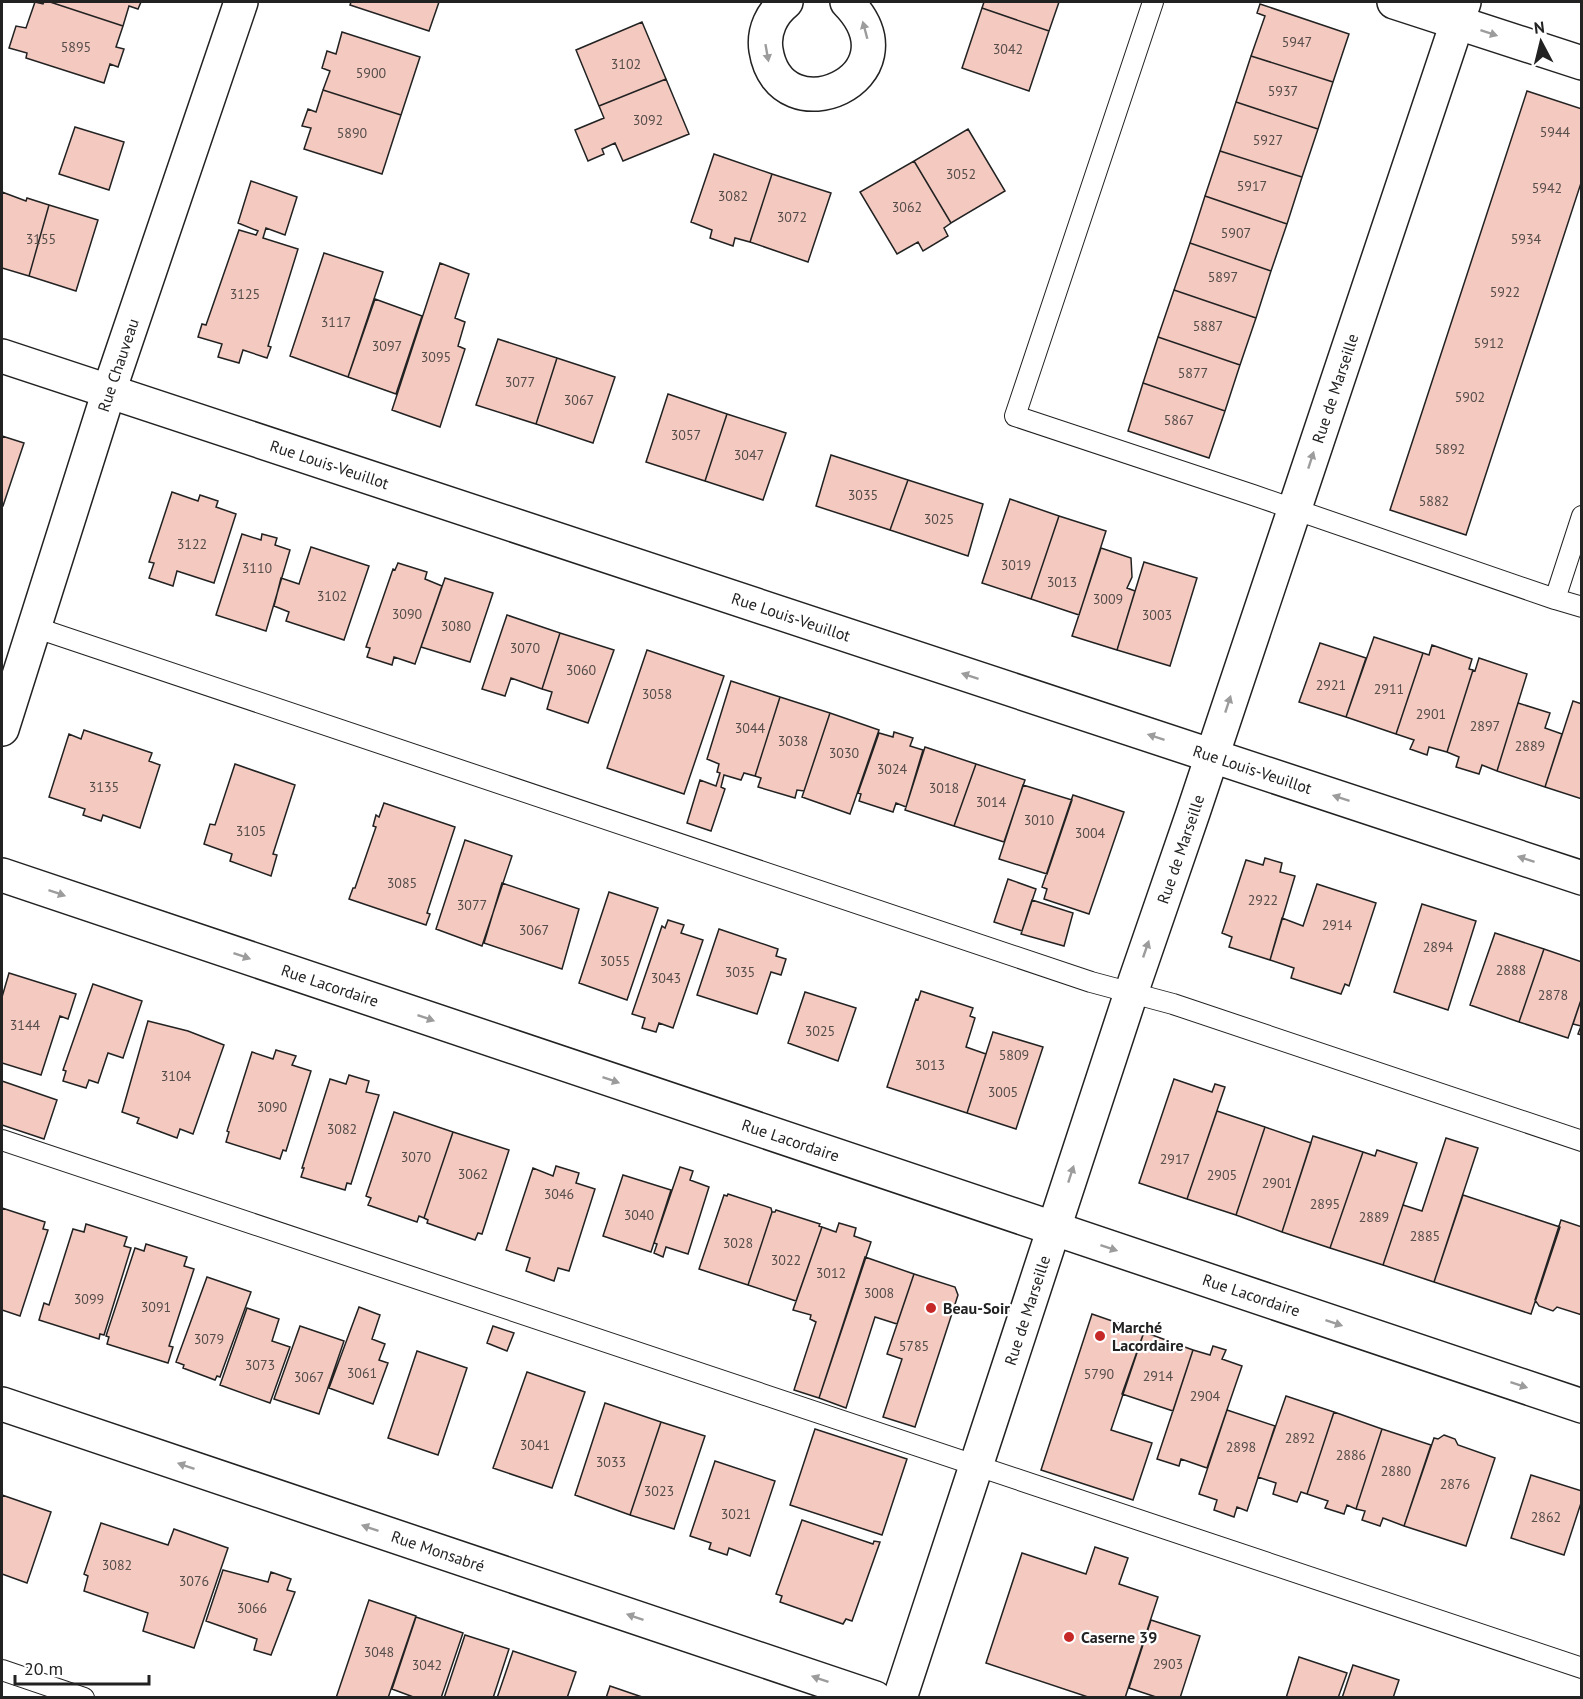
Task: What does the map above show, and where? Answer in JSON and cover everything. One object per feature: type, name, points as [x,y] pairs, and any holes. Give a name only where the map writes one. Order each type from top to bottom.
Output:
[{"type":"street","name":"Rue Chauveau","points":[[2,729],[109,391],[241,2]]},
{"type":"street","points":[[786,2],[773,15],[766,30],[765,48],[769,64],[778,78],[792,88],[808,94],[825,94],[841,89],[855,78],[864,63],[868,47],[867,30],[860,15],[848,2]]},
{"type":"street","points":[[1394,2],[1460,12],[1581,63]]},
{"type":"street","name":"Rue de Marseille","points":[[900,1698],[1131,993],[1460,12]]},
{"type":"street","name":"Rue Louis-Veuillot","points":[[2,356],[1581,878]]},
{"type":"street","name":"Rue Lacordaire","points":[[2,874],[1581,1406]]},
{"type":"street","name":"Rue Monsabré","points":[[2,1404],[875,1698]]},
{"type":"lane","points":[[1153,2],[1014,416],[1581,608]]},
{"type":"lane","points":[[1555,599],[1581,516]]},
{"type":"lane","points":[[34,627],[1131,993],[1173,1004],[1581,1140]]},
{"type":"lane","points":[[2,1140],[1581,1668]]},
{"type":"lane","points":[[2,1670],[84,1698]]},
{"type":"building","points":[[35,2],[43,4],[50,2],[123,26],[116,47],[124,49],[118,67],[110,64],[104,83],[26,58],[27,53],[9,48],[16,26],[26,28]]},
{"type":"building","points":[[50,2],[141,2],[138,9],[129,6],[123,26]]},
{"type":"building","points":[[351,2],[439,2],[429,31],[350,5]]},
{"type":"building","points":[[984,2],[1059,2],[1049,31],[982,8]]},
{"type":"building","points":[[1260,4],[1349,34],[1333,82],[1251,56],[1265,16],[1257,13]]},
{"type":"building","points":[[982,8],[1049,31],[1029,91],[962,68]]},
{"type":"building","points":[[642,22],[666,79],[599,106],[576,50]]},
{"type":"building","points":[[342,32],[420,57],[401,115],[323,90],[330,71],[322,68],[327,51],[336,54]]},
{"type":"building","points":[[1251,56],[1333,82],[1318,129],[1236,102]]},
{"type":"building","points":[[666,79],[689,134],[623,161],[615,143],[602,149],[604,154],[588,161],[575,130],[604,118],[599,106]]},
{"type":"building","points":[[323,90],[401,115],[382,174],[304,149],[311,128],[302,126],[308,109],[316,112]]},
{"type":"building","points":[[1527,91],[1582,109],[1582,180],[1466,535],[1390,510]]},
{"type":"building","points":[[1236,102],[1318,129],[1302,177],[1220,151]]},
{"type":"building","points":[[75,127],[124,142],[109,190],[59,174]]},
{"type":"building","points":[[968,129],[1005,191],[951,223],[914,161]]},
{"type":"building","points":[[1220,151],[1302,177],[1287,224],[1205,196]]},
{"type":"building","points":[[714,154],[772,174],[750,242],[735,238],[733,246],[710,238],[712,230],[691,222]]},
{"type":"building","points":[[914,161],[951,223],[944,228],[948,236],[923,251],[918,242],[897,254],[860,192]]},
{"type":"building","points":[[772,174],[831,193],[808,262],[750,242]]},
{"type":"building","points":[[251,181],[297,197],[285,235],[266,228],[263,238],[298,249],[268,346],[271,347],[267,358],[243,350],[239,363],[218,357],[222,344],[198,337],[202,324],[206,325],[239,230],[256,235],[258,231],[238,223]]},
{"type":"building","points":[[2,192],[26,201],[27,198],[49,205],[29,276],[2,268]]},
{"type":"building","points":[[1205,196],[1287,224],[1271,271],[1190,243]]},
{"type":"building","points":[[49,205],[98,220],[76,291],[29,276]]},
{"type":"building","points":[[1190,243],[1271,271],[1256,318],[1174,290]]},
{"type":"building","points":[[324,253],[383,272],[348,377],[290,356]]},
{"type":"building","points":[[440,263],[469,274],[455,318],[465,322],[458,346],[465,349],[440,427],[392,410]]},
{"type":"building","points":[[1174,290],[1256,318],[1240,365],[1158,337]]},
{"type":"building","points":[[375,299],[422,316],[396,394],[348,377]]},
{"type":"building","points":[[1158,337],[1240,365],[1225,411],[1143,383]]},
{"type":"building","points":[[498,339],[557,358],[536,424],[476,405]]},
{"type":"building","points":[[557,358],[615,377],[593,443],[536,424]]},
{"type":"building","points":[[1143,383],[1225,411],[1209,458],[1128,431]]},
{"type":"building","points":[[668,394],[727,414],[705,481],[646,462]]},
{"type":"building","points":[[727,414],[786,433],[763,500],[705,481]]},
{"type":"building","points":[[2,436],[24,443],[3,506],[2,506]]},
{"type":"building","points":[[831,455],[908,480],[890,530],[816,506]]},
{"type":"building","points":[[908,480],[983,504],[968,556],[890,530]]},
{"type":"building","points":[[172,492],[198,501],[200,495],[218,501],[216,507],[236,514],[214,583],[177,571],[173,586],[149,578],[154,563],[149,562]]},
{"type":"building","points":[[1010,499],[1059,516],[1031,599],[982,583]]},
{"type":"building","points":[[1059,516],[1106,531],[1079,615],[1031,599]]},
{"type":"building","points":[[242,534],[261,540],[262,534],[277,538],[275,545],[290,550],[266,631],[216,615]]},
{"type":"building","points":[[311,547],[369,566],[344,640],[286,621],[289,612],[274,606],[281,578],[299,584]]},
{"type":"building","points":[[1101,548],[1131,558],[1132,577],[1127,588],[1135,591],[1117,650],[1072,636]]},
{"type":"building","points":[[1144,562],[1197,578],[1170,666],[1117,650]]},
{"type":"building","points":[[398,563],[427,572],[425,579],[442,586],[415,664],[394,657],[392,665],[367,657],[370,648],[366,647],[393,569],[395,570]]},
{"type":"building","points":[[445,578],[493,593],[470,662],[421,647]]},
{"type":"building","points":[[507,615],[560,633],[542,689],[511,678],[505,696],[482,689]]},
{"type":"building","points":[[560,633],[614,650],[588,723],[547,709],[552,692],[542,689]]},
{"type":"building","points":[[1374,637],[1423,653],[1396,734],[1346,717]]},
{"type":"building","points":[[1320,643],[1366,658],[1346,717],[1299,702]]},
{"type":"building","points":[[1432,645],[1472,659],[1469,669],[1473,670],[1447,752],[1429,747],[1427,755],[1410,749],[1414,740],[1396,734],[1423,653],[1429,655]]},
{"type":"building","points":[[647,650],[724,676],[684,794],[607,768]]},
{"type":"building","points":[[1479,658],[1527,674],[1497,771],[1482,765],[1479,774],[1456,767],[1459,757],[1447,752],[1473,670],[1475,671]]},
{"type":"building","points":[[731,681],[780,697],[755,776],[744,773],[741,780],[724,775],[721,787],[725,789],[711,831],[687,823],[700,780],[716,786],[720,773],[717,772],[719,764],[707,759]]},
{"type":"building","points":[[780,697],[830,713],[804,791],[797,790],[795,798],[758,787],[761,778],[755,776]]},
{"type":"building","points":[[1573,701],[1582,704],[1582,799],[1545,787]]},
{"type":"building","points":[[1518,703],[1550,713],[1545,728],[1562,734],[1545,787],[1497,771]]},
{"type":"building","points":[[830,713],[879,730],[850,814],[802,797]]},
{"type":"building","points":[[84,730],[152,753],[149,761],[160,765],[140,828],[103,815],[101,821],[83,815],[85,809],[49,797],[69,734],[81,739]]},
{"type":"building","points":[[894,732],[913,738],[910,746],[923,750],[906,807],[896,803],[893,812],[859,801],[861,794],[858,793],[879,733],[893,737]]},
{"type":"building","points":[[925,747],[976,764],[954,826],[905,810]]},
{"type":"building","points":[[235,764],[295,785],[273,854],[277,855],[271,876],[230,861],[232,854],[204,844],[210,824],[215,825]]},
{"type":"building","points":[[976,764],[1025,780],[1004,842],[954,826]]},
{"type":"building","points":[[1023,785],[1072,800],[1047,874],[999,859]]},
{"type":"building","points":[[1073,795],[1124,812],[1089,914],[1044,899],[1047,889],[1042,887]]},
{"type":"building","points":[[384,803],[455,827],[427,913],[430,914],[426,925],[349,899],[376,827],[373,826],[376,815],[379,817]]},
{"type":"building","points":[[465,840],[512,856],[482,946],[436,929]]},
{"type":"building","points":[[1265,858],[1282,863],[1280,872],[1295,876],[1270,960],[1229,947],[1232,937],[1222,933],[1246,860],[1263,865]]},
{"type":"building","points":[[1008,879],[1036,889],[1022,931],[994,922]]},
{"type":"building","points":[[502,883],[579,909],[562,969],[484,943]]},
{"type":"building","points":[[1317,884],[1376,903],[1349,986],[1345,984],[1341,994],[1291,978],[1294,968],[1270,960],[1282,918],[1303,926]]},
{"type":"building","points":[[609,892],[658,908],[627,1000],[579,983]]},
{"type":"building","points":[[1032,900],[1073,913],[1064,946],[1021,934]]},
{"type":"building","points":[[1422,904],[1476,921],[1448,1010],[1394,992]]},
{"type":"building","points":[[668,920],[684,925],[681,933],[703,940],[673,1028],[659,1023],[656,1032],[642,1028],[645,1018],[632,1014],[662,926],[665,928]]},
{"type":"building","points":[[719,929],[778,949],[776,956],[786,959],[781,975],[771,972],[757,1014],[697,995]]},
{"type":"building","points":[[1495,933],[1544,949],[1519,1022],[1470,1005]]},
{"type":"building","points":[[1544,949],[1582,962],[1582,997],[1568,1038],[1519,1022]]},
{"type":"building","points":[[9,973],[76,994],[68,1019],[60,1016],[41,1075],[2,1063],[2,997]]},
{"type":"building","points":[[93,984],[142,1001],[123,1058],[108,1053],[98,1083],[89,1080],[86,1088],[63,1081],[66,1071],[63,1070]]},
{"type":"building","points":[[921,991],[973,1008],[970,1016],[975,1018],[966,1047],[986,1054],[967,1113],[887,1087],[916,999],[918,1000]]},
{"type":"building","points":[[805,992],[856,1008],[838,1061],[788,1043]]},
{"type":"building","points":[[1582,997],[1582,1035],[1578,1034],[1581,1026],[1573,1024]]},
{"type":"building","points":[[148,1021],[188,1031],[224,1045],[193,1134],[180,1129],[177,1138],[137,1123],[139,1118],[122,1112]]},
{"type":"building","points":[[993,1032],[1043,1047],[1016,1129],[967,1113]]},
{"type":"building","points":[[276,1050],[296,1056],[292,1065],[311,1071],[286,1151],[283,1150],[280,1159],[226,1142],[229,1132],[227,1131],[252,1052],[273,1059]]},
{"type":"building","points":[[349,1075],[369,1081],[366,1092],[379,1095],[351,1184],[347,1183],[345,1190],[301,1177],[330,1079],[346,1084]]},
{"type":"building","points":[[1174,1079],[1212,1092],[1215,1084],[1225,1087],[1187,1199],[1139,1183]]},
{"type":"building","points":[[2,1081],[57,1100],[44,1139],[2,1125]]},
{"type":"building","points":[[1217,1111],[1265,1127],[1236,1215],[1187,1199]]},
{"type":"building","points":[[394,1112],[453,1132],[424,1218],[419,1216],[417,1222],[368,1205],[371,1198],[366,1196]]},
{"type":"building","points":[[1265,1127],[1311,1143],[1282,1232],[1236,1215]]},
{"type":"building","points":[[453,1132],[509,1150],[482,1234],[478,1233],[475,1240],[427,1223],[428,1220],[424,1218]]},
{"type":"building","points":[[1313,1136],[1363,1152],[1330,1248],[1282,1232]]},
{"type":"building","points":[[1446,1138],[1478,1148],[1434,1282],[1383,1265],[1403,1205],[1422,1211]]},
{"type":"building","points":[[1377,1150],[1417,1163],[1383,1265],[1330,1248],[1363,1152],[1375,1156]]},
{"type":"building","points":[[556,1166],[579,1173],[576,1183],[595,1189],[569,1271],[558,1268],[554,1281],[526,1271],[530,1258],[506,1250],[533,1168],[553,1176]]},
{"type":"building","points":[[680,1167],[693,1171],[690,1180],[709,1187],[688,1254],[666,1247],[663,1257],[654,1253],[657,1244],[654,1243]]},
{"type":"building","points":[[623,1175],[671,1190],[651,1252],[603,1236]]},
{"type":"building","points":[[728,1194],[771,1208],[772,1212],[748,1285],[699,1269],[724,1195]]},
{"type":"building","points":[[1463,1195],[1560,1227],[1531,1314],[1434,1282]]},
{"type":"building","points":[[2,1208],[45,1222],[43,1229],[48,1230],[20,1316],[2,1310]]},
{"type":"building","points":[[776,1210],[820,1224],[819,1226],[822,1227],[796,1301],[748,1285],[772,1212]]},
{"type":"building","points":[[1561,1220],[1582,1227],[1582,1315],[1557,1307],[1553,1311],[1539,1306],[1535,1300]]},
{"type":"building","points":[[839,1223],[856,1228],[854,1236],[871,1242],[819,1398],[794,1390],[816,1322],[810,1319],[811,1315],[793,1310],[822,1227],[836,1232]]},
{"type":"building","points":[[86,1224],[127,1237],[124,1246],[131,1248],[104,1335],[100,1334],[99,1339],[39,1320],[44,1303],[49,1305],[73,1229],[84,1232]]},
{"type":"building","points":[[146,1244],[187,1257],[184,1266],[194,1269],[169,1346],[173,1347],[168,1363],[107,1344],[109,1337],[106,1336],[135,1248],[144,1251]]},
{"type":"building","points":[[865,1257],[914,1274],[897,1324],[875,1317],[846,1408],[819,1398]]},
{"type":"building","points":[[914,1274],[955,1287],[958,1295],[915,1427],[883,1417],[902,1359],[887,1354]]},
{"type":"building","points":[[207,1277],[251,1292],[220,1377],[217,1376],[215,1380],[183,1368],[184,1365],[176,1362]]},
{"type":"building","points":[[359,1307],[380,1315],[372,1339],[385,1344],[379,1360],[388,1363],[373,1404],[329,1388]]},
{"type":"building","points":[[247,1308],[279,1319],[272,1341],[290,1347],[270,1403],[220,1385]]},
{"type":"building","points":[[1092,1314],[1144,1332],[1111,1430],[1152,1443],[1133,1500],[1041,1470]]},
{"type":"building","points":[[300,1326],[344,1341],[319,1414],[274,1399]]},
{"type":"building","points":[[493,1326],[514,1333],[507,1351],[487,1343]]},
{"type":"building","points":[[1144,1332],[1193,1350],[1173,1411],[1122,1394]]},
{"type":"building","points":[[1213,1346],[1226,1350],[1222,1359],[1242,1366],[1207,1468],[1181,1459],[1179,1466],[1157,1459],[1193,1350],[1210,1355]]},
{"type":"building","points":[[417,1351],[467,1368],[438,1455],[388,1438]]},
{"type":"building","points":[[527,1372],[585,1392],[552,1488],[493,1468]]},
{"type":"building","points":[[1286,1396],[1334,1412],[1307,1494],[1301,1492],[1297,1502],[1273,1494],[1276,1483],[1258,1477]]},
{"type":"building","points":[[605,1403],[661,1422],[630,1515],[575,1495]]},
{"type":"building","points":[[1227,1410],[1275,1426],[1247,1511],[1237,1507],[1234,1517],[1214,1510],[1217,1500],[1199,1494]]},
{"type":"building","points":[[1334,1412],[1382,1429],[1356,1509],[1347,1505],[1344,1514],[1325,1508],[1328,1501],[1307,1494]]},
{"type":"building","points":[[661,1422],[705,1436],[674,1529],[630,1515]]},
{"type":"building","points":[[815,1429],[907,1459],[882,1535],[790,1505]]},
{"type":"building","points":[[1382,1429],[1431,1445],[1404,1526],[1383,1518],[1380,1526],[1362,1520],[1365,1511],[1356,1509]]},
{"type":"building","points":[[1444,1435],[1455,1439],[1458,1445],[1495,1458],[1466,1546],[1404,1526],[1434,1438],[1438,1439]]},
{"type":"building","points":[[715,1461],[775,1481],[750,1556],[729,1548],[727,1555],[709,1549],[711,1543],[690,1536]]},
{"type":"building","points":[[1531,1475],[1582,1491],[1582,1500],[1564,1555],[1511,1538]]},
{"type":"building","points":[[2,1495],[51,1512],[27,1583],[2,1574]]},
{"type":"building","points":[[802,1520],[873,1544],[874,1541],[880,1542],[852,1621],[846,1619],[843,1624],[780,1602],[782,1596],[776,1594]]},
{"type":"building","points":[[101,1523],[168,1545],[174,1529],[228,1548],[194,1648],[143,1631],[148,1613],[84,1591],[88,1576],[84,1574]]},
{"type":"building","points":[[1095,1547],[1128,1558],[1119,1584],[1158,1597],[1125,1698],[1091,1698],[986,1663],[1022,1553],[1086,1574]]},
{"type":"building","points":[[223,1570],[268,1582],[271,1572],[291,1579],[287,1590],[295,1592],[271,1655],[254,1650],[257,1639],[206,1621]]},
{"type":"building","points":[[369,1600],[416,1616],[388,1698],[336,1698]]},
{"type":"building","points":[[416,1617],[463,1633],[441,1698],[416,1698],[392,1689]]},
{"type":"building","points":[[1151,1620],[1200,1636],[1180,1698],[1159,1698],[1129,1688]]},
{"type":"building","points":[[465,1635],[509,1649],[493,1698],[444,1698]]},
{"type":"building","points":[[513,1651],[576,1672],[567,1698],[497,1698]]},
{"type":"building","points":[[1299,1657],[1347,1673],[1338,1698],[1286,1698]]},
{"type":"building","points":[[1353,1665],[1399,1680],[1393,1698],[1342,1698]]},
{"type":"building","points":[[610,1686],[645,1698],[606,1698]]},
{"type":"place","name":"Beau-Soir","points":[[931,1308]]},
{"type":"place","name":"Marché Lacordaire","points":[[1100,1336]]},
{"type":"place","name":"Caserne 39","points":[[1069,1637]]}]
